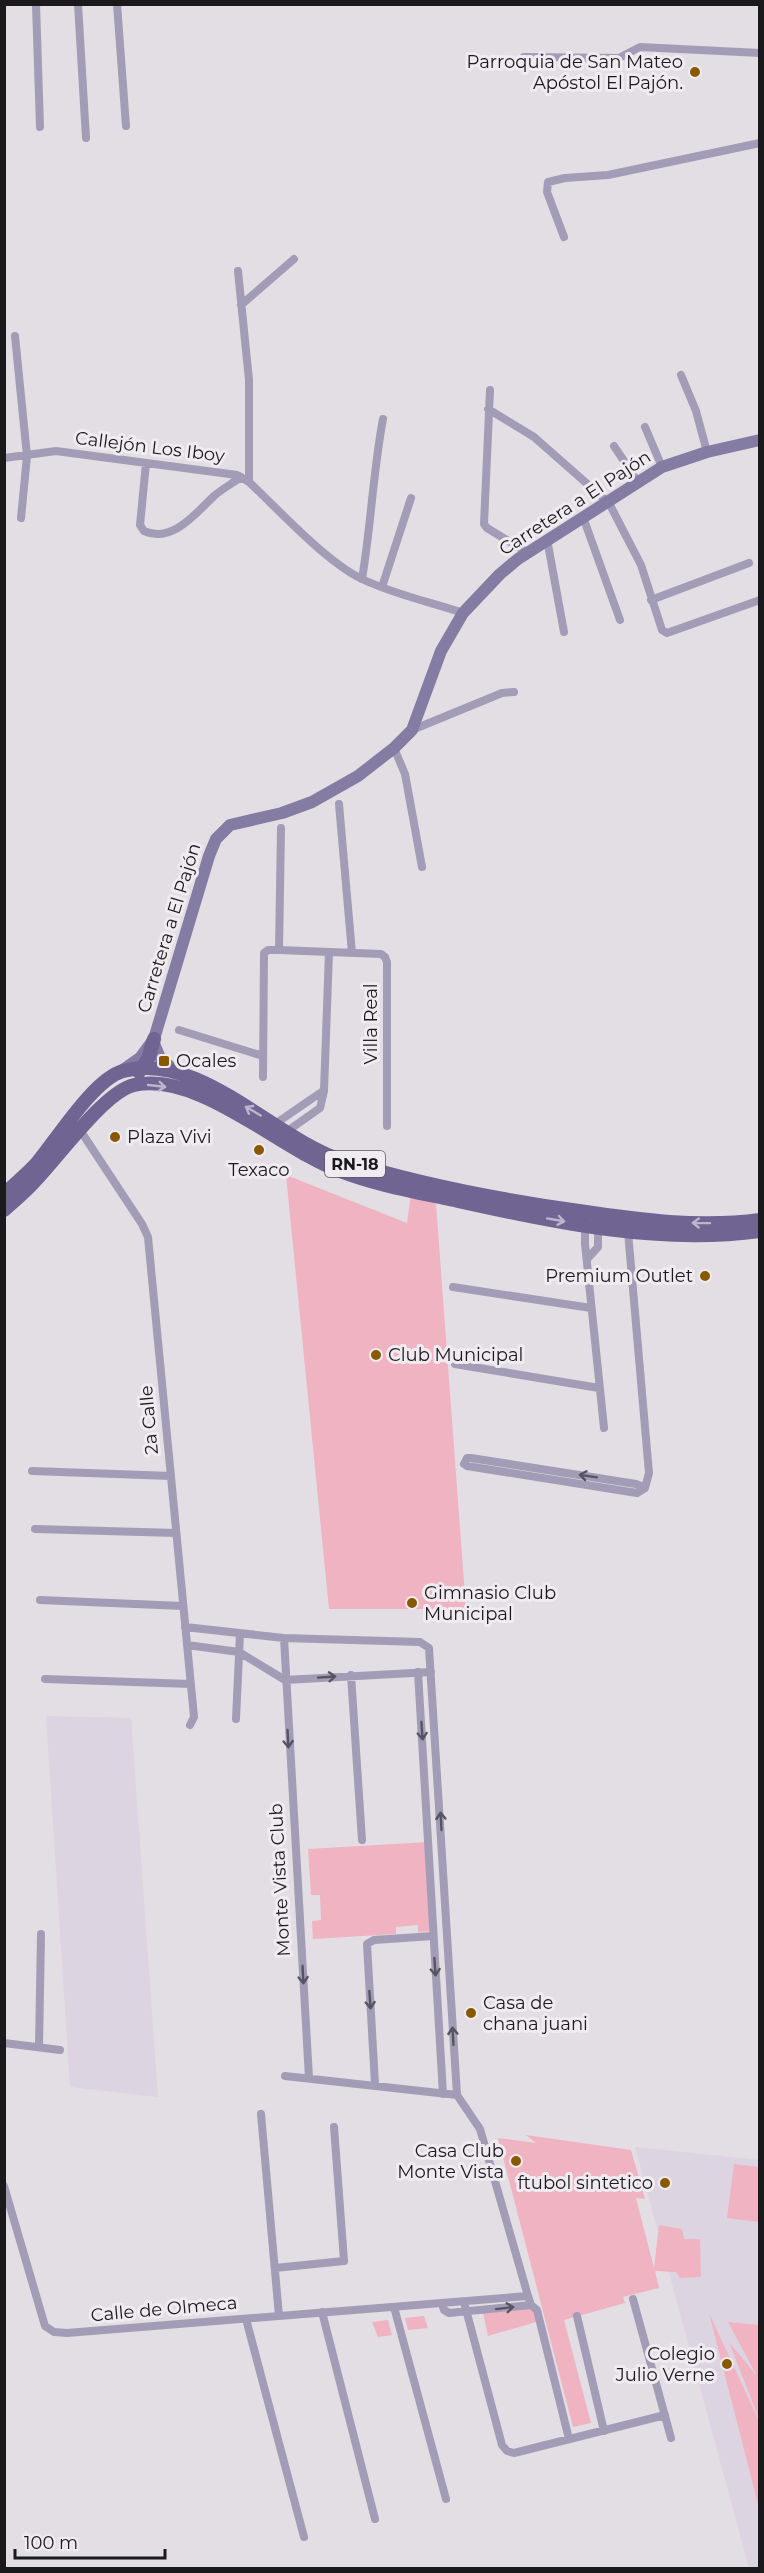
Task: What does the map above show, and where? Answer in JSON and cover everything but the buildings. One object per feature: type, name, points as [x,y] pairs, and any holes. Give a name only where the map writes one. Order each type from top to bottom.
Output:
[{"type":"main road","points":[[94,1115],[98,1101],[107,1092],[145,1067],[153,1040]]},
{"type":"main road","name":"RN-18","points":[[4,1210],[34,1182],[72,1134],[89,1098],[120,1072],[145,1067],[174,1070],[206,1084],[280,1128],[341,1160],[398,1177],[512,1202],[657,1222],[729,1224],[759,1220]]},
{"type":"main road","name":"RN-18","points":[[4,1194],[115,1096],[134,1085],[152,1084],[202,1094],[262,1130],[339,1171],[506,1212],[593,1230],[674,1236],[725,1236],[759,1231]]},
{"type":"street","points":[[36,4],[40,126]]},
{"type":"street","points":[[78,4],[86,138]]},
{"type":"street","points":[[117,4],[126,126]]},
{"type":"street","points":[[524,57],[619,58],[640,47],[759,53]]},
{"type":"street","points":[[564,237],[547,192],[548,182],[565,178],[608,175],[759,143]]},
{"type":"street","points":[[241,305],[294,259]]},
{"type":"street","points":[[238,271],[249,380],[245,480],[339,566],[382,587],[463,613]]},
{"type":"street","points":[[15,336],[27,456],[21,518]]},
{"type":"street","points":[[681,375],[696,411],[706,452]]},
{"type":"street","points":[[490,390],[484,524],[528,553]]},
{"type":"street","points":[[488,409],[534,437],[609,503],[640,565],[662,630],[667,633],[759,600]]},
{"type":"street","points":[[362,579],[368,541],[374,465],[383,419]]},
{"type":"street","points":[[645,427],[663,467]]},
{"type":"street","name":"Carretera a El Pajón","points":[[120,1072],[140,1058],[153,1040],[209,856],[219,835],[235,823],[282,813],[312,802],[357,776],[394,748],[412,730],[441,651],[463,613],[500,574],[547,539],[609,503],[663,467],[706,452],[759,440]]},
{"type":"street","points":[[614,446],[638,482]]},
{"type":"street","name":"Callejón Los Iboy","points":[[4,458],[56,451],[237,475],[245,480]]},
{"type":"street","points":[[146,463],[140,525],[144,531],[152,534],[175,530],[197,514],[216,494],[245,480]]},
{"type":"street","points":[[382,587],[411,498]]},
{"type":"street","points":[[583,517],[620,620]]},
{"type":"street","points":[[547,539],[564,632]]},
{"type":"street","points":[[651,600],[749,563]]},
{"type":"street","points":[[412,730],[502,693],[514,692]]},
{"type":"street","points":[[394,748],[405,774],[422,867]]},
{"type":"street","points":[[339,804],[352,953]]},
{"type":"street","points":[[263,1077],[264,953],[268,950],[279,950],[281,828]]},
{"type":"street","name":"Villa Real","points":[[279,950],[381,954],[386,957],[387,1126]]},
{"type":"street","points":[[280,1128],[320,1108],[324,1091],[329,952]]},
{"type":"street","points":[[179,1030],[263,1056]]},
{"type":"street","name":"Carretera a El Pajón","points":[[153,1040],[160,1058],[174,1070]]},
{"type":"street","name":"2a Calle","points":[[72,1134],[142,1224],[148,1238],[194,1717],[190,1725]]},
{"type":"street","points":[[593,1230],[585,1244],[604,1428]]},
{"type":"street","points":[[588,1258],[598,1247],[593,1230]]},
{"type":"street","points":[[525,1471],[471,1458],[465,1460],[467,1466],[636,1484],[645,1488],[649,1473],[628,1232]]},
{"type":"street","points":[[453,1287],[591,1308]]},
{"type":"street","points":[[455,1364],[599,1388]]},
{"type":"street","points":[[32,1471],[171,1476]]},
{"type":"street","points":[[35,1529],[176,1533]]},
{"type":"street","points":[[39,1600],[183,1606]]},
{"type":"street","points":[[185,1627],[284,1638],[422,1643],[430,1650],[457,2095],[480,2129],[530,2301],[537,2310],[569,2439]]},
{"type":"street","points":[[237,1719],[240,1634]]},
{"type":"street","name":"Monte Vista Club","points":[[284,1638],[309,2078]]},
{"type":"street","points":[[187,1645],[239,1652],[285,1680],[431,1672]]},
{"type":"street","points":[[418,1672],[443,2094]]},
{"type":"street","points":[[351,1675],[362,1840]]},
{"type":"street","points":[[45,1679],[191,1684]]},
{"type":"street","points":[[428,1842],[442,1842]]},
{"type":"street","points":[[39,2047],[41,1934]]},
{"type":"street","points":[[375,2084],[367,1946],[374,1940],[433,1936]]},
{"type":"street","points":[[4,2043],[60,2050]]},
{"type":"street","points":[[285,2076],[375,2084],[457,2095]]},
{"type":"street","points":[[261,2114],[279,2316]]},
{"type":"street","points":[[275,2268],[344,2261],[334,2127]]},
{"type":"street","name":"Calle de Olmeca","points":[[4,2186],[45,2326],[54,2332],[67,2333],[437,2304]]},
{"type":"street","points":[[633,2299],[671,2438]]},
{"type":"street","points":[[437,2304],[530,2301]]},
{"type":"street","points":[[437,2304],[447,2313],[467,2313],[530,2301]]},
{"type":"street","points":[[464,2302],[505,2449],[514,2453],[665,2415]]},
{"type":"street","points":[[394,2307],[446,2499]]},
{"type":"street","points":[[322,2312],[375,2519]]},
{"type":"street","points":[[577,2316],[604,2431]]},
{"type":"street","points":[[246,2319],[304,2537]]},
{"type":"shaded area","name":"Club Municipal","points":[[286,1175],[407,1223],[411,1194],[436,1204],[466,1609],[329,1609]]},
{"type":"shaded area","points":[[46,1716],[131,1718],[158,2097],[70,2087]]},
{"type":"shaded area","points":[[429,1842],[434,1931],[418,1932],[418,1925],[396,1927],[396,1934],[313,1939],[312,1921],[321,1920],[320,1895],[311,1895],[308,1849]]},
{"type":"shaded area","points":[[526,2135],[631,2150],[645,2199],[636,2198],[654,2268],[659,2225],[682,2229],[684,2239],[700,2239],[701,2277],[680,2278],[676,2272],[655,2271],[659,2288],[623,2297],[625,2303],[564,2320],[591,2423],[573,2427],[498,2138],[536,2143]]},
{"type":"shaded area","name":"Colegio Julio Verne","points":[[635,2147],[759,2160],[759,2568],[749,2568]]},
{"type":"shaded area","points":[[734,2164],[759,2167],[759,2222],[727,2218]]},
{"type":"shaded area","points":[[540,2308],[543,2320],[488,2336],[483,2313]]},
{"type":"shaded area","points":[[709,2313],[759,2421],[759,2508]]},
{"type":"shaded area","points":[[424,2316],[428,2328],[408,2330],[405,2318]]},
{"type":"shaded area","points":[[388,2320],[392,2335],[378,2337],[372,2322]]},
{"type":"shaded area","points":[[728,2322],[759,2325],[759,2419],[729,2342],[757,2376]]},
{"type":"place","name":"Parroquia de San Mateo Apóstol El Pajón.","points":[[695,72]]},
{"type":"place","name":"Ocales","points":[[164,1061]]},
{"type":"place","name":"Plaza Vivi","points":[[115,1137]]},
{"type":"place","name":"Texaco","points":[[259,1150]]},
{"type":"place","name":"Premium Outlet","points":[[705,1276]]},
{"type":"place","name":"Club Municipal","points":[[376,1355]]},
{"type":"place","name":"Gimnasio Club Municipal","points":[[412,1603]]},
{"type":"place","name":"Casa de chana juani","points":[[471,2013]]},
{"type":"place","name":"Casa Club Monte Vista","points":[[516,2161]]},
{"type":"place","name":"ftubol sintetico","points":[[665,2183]]},
{"type":"place","name":"Colegio Julio Verne","points":[[727,2364]]}]
